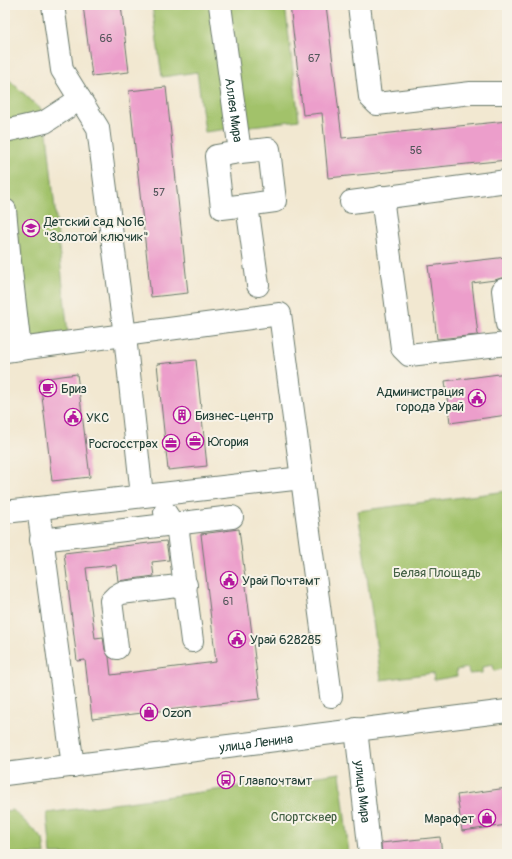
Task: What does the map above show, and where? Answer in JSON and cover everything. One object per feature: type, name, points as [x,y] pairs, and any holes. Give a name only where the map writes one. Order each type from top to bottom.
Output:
[{"type":"street","points":[[53,5],[62,70],[98,128],[125,336],[148,496],[173,524],[178,532],[192,641]]},
{"type":"street","name":"Аллея Мира","points":[[220,5],[240,152]]},
{"type":"street","points":[[359,5],[370,97],[377,104],[471,93],[507,93]]},
{"type":"street","points":[[5,131],[45,122],[80,99]]},
{"type":"street","name":"Аллея Мира","points":[[269,149],[275,201],[248,206],[222,208],[216,156],[240,152],[269,149]]},
{"type":"street","points":[[351,202],[507,181]]},
{"type":"street","points":[[382,197],[402,348],[409,355],[507,344]]},
{"type":"street","points":[[248,206],[258,285]]},
{"type":"street","points":[[5,210],[12,350],[280,314],[331,696]]},
{"type":"street","points":[[503,290],[507,324]]},
{"type":"street","points":[[5,511],[302,478]]},
{"type":"street","points":[[38,508],[73,766]]},
{"type":"street","points":[[42,540],[232,517]]},
{"type":"street","points":[[117,648],[112,601],[116,596],[121,593],[186,585]]},
{"type":"street","name":"улица Ленина","points":[[5,774],[507,711]]},
{"type":"street","name":"улица Мира","points":[[356,729],[370,854]]},
{"type":"green space","points":[[152,5],[285,5],[299,120],[205,132],[197,72],[162,77]]},
{"type":"green space","name":"Детский сад №16 \"Золотой ключик\"","points":[[5,76],[45,113],[68,334],[5,340]]},
{"type":"green space","name":"Белая Площадь","points":[[507,491],[507,668],[494,671],[493,665],[482,667],[482,673],[469,674],[468,668],[456,670],[457,676],[434,680],[433,673],[381,680],[358,511]]},
{"type":"green space","name":"Спортсквер","points":[[340,773],[349,854],[51,854],[47,813]]},
{"type":"green space","points":[[13,810],[43,839],[45,854],[5,854],[5,811]]},
{"type":"building","points":[[83,5],[121,5],[129,72],[92,76]]},
{"type":"building","points":[[290,5],[326,5],[342,138],[507,121],[507,160],[328,178],[322,113],[303,115]]},
{"type":"building","points":[[166,87],[188,293],[151,297],[129,91]]},
{"type":"building","points":[[507,257],[507,278],[472,283],[478,335],[437,339],[428,266]]},
{"type":"building","name":"Бизнес-центр","points":[[196,360],[207,466],[168,470],[157,364]]},
{"type":"building","name":"Администрация города Урай","points":[[507,373],[507,415],[450,423],[445,381]]},
{"type":"building","points":[[77,374],[90,477],[52,481],[40,379]]},
{"type":"building","points":[[239,529],[260,699],[92,719],[85,660],[77,661],[64,553],[166,541],[169,560],[152,562],[154,576],[118,581],[116,565],[86,568],[95,638],[103,637],[105,650],[109,657],[111,675],[216,662],[201,534]]},
{"type":"building","points":[[507,788],[507,825],[462,831],[457,795]]},
{"type":"building","points":[[440,837],[442,854],[382,854],[381,843]]},
{"type":"place","name":"Детский сад №16 \"Золотой ключик\"","points":[[31,228]]},
{"type":"place","name":"Бриз","points":[[48,388]]},
{"type":"place","name":"Администрация города Урай","points":[[477,398]]},
{"type":"place","name":"Бизнес-центр","points":[[182,415]]},
{"type":"place","name":"УКС","points":[[73,417]]},
{"type":"place","name":"Югория","points":[[195,441]]},
{"type":"place","name":"Росгосстрах","points":[[171,443]]},
{"type":"place","name":"Урай Почтамт","points":[[229,580]]},
{"type":"place","name":"Урай 628285","points":[[237,639]]},
{"type":"place","name":"Ozon","points":[[149,712]]},
{"type":"place","name":"Главпочтамт","points":[[226,780]]},
{"type":"place","name":"Марафет","points":[[487,818]]}]
